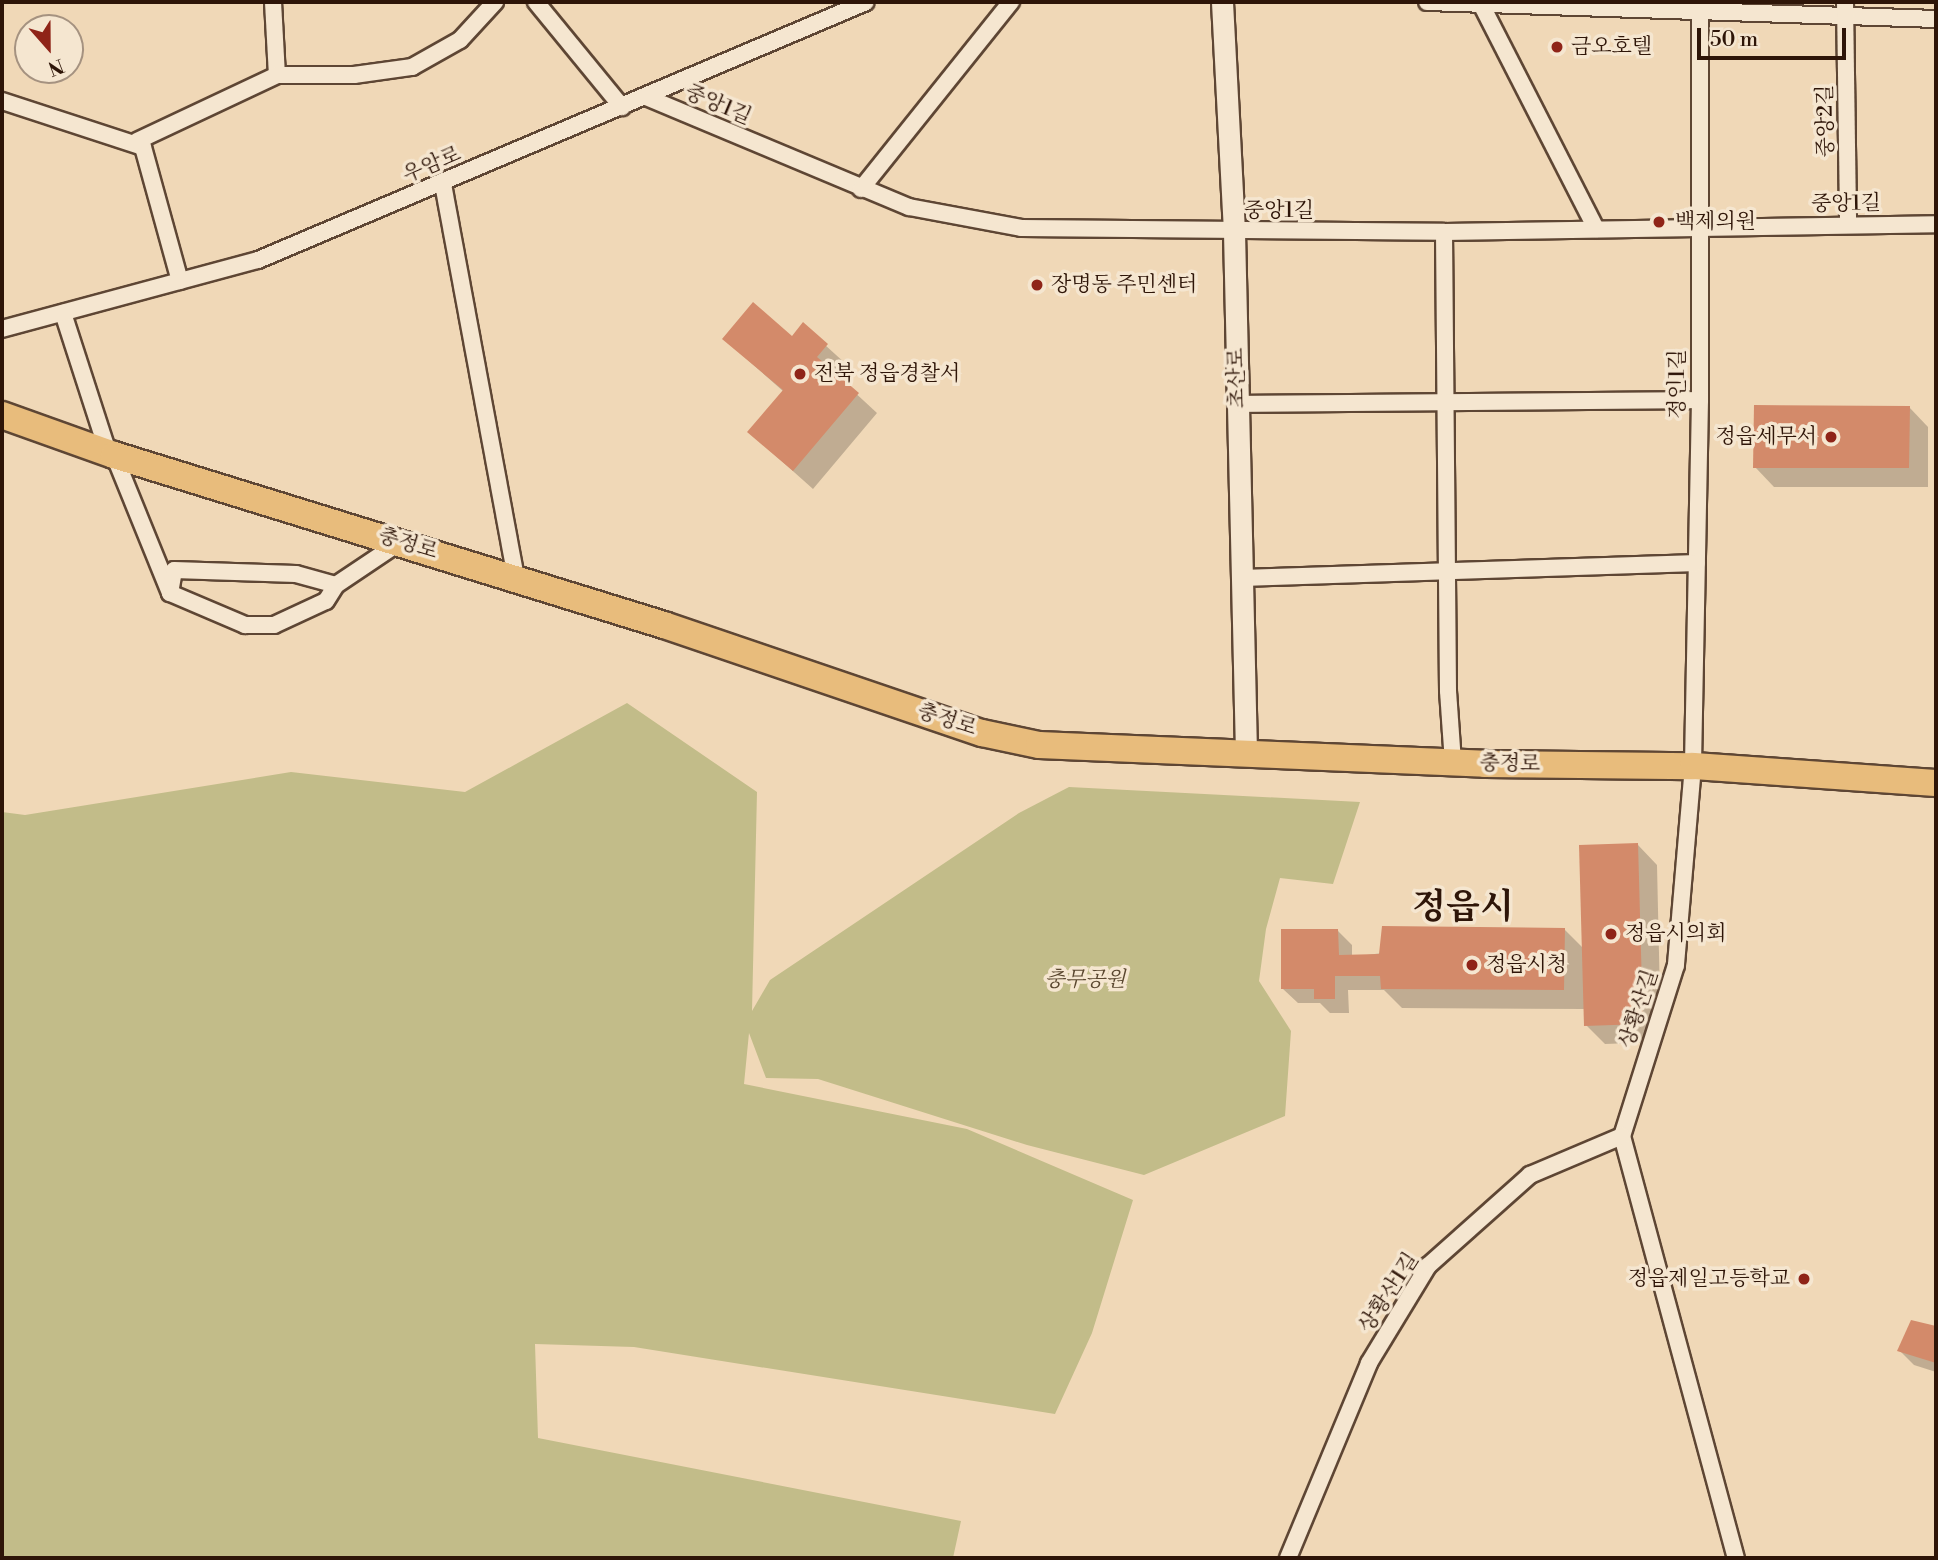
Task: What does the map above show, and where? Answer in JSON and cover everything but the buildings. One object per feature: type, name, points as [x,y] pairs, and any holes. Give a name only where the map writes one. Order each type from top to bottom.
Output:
[{"type":"main road","name":"충정로","points":[[2,415],[111,454],[516,578],[982,733],[1039,745],[1453,763],[1693,766],[1936,783]]},
{"type":"street","points":[[272,2],[277,75]]},
{"type":"street","points":[[137,141],[277,75],[354,75],[412,67],[460,40],[495,2]]},
{"type":"street","points":[[536,2],[622,107]]},
{"type":"street","name":"우암로","points":[[2,329],[258,260],[443,184],[866,2]]},
{"type":"street","points":[[861,189],[1011,2]]},
{"type":"street","name":"초산로","points":[[1222,2],[1234,232],[1246,754]]},
{"type":"street","points":[[1427,2],[1846,9],[1936,19]]},
{"type":"street","points":[[1482,4],[1597,229]]},
{"type":"street","name":"정인1길","points":[[1693,766],[1700,400],[1697,227],[1700,7]]},
{"type":"street","name":"중앙2길","points":[[1846,9],[1848,225]]},
{"type":"street","name":"중앙1길","points":[[646,97],[909,207],[1021,228],[1444,232],[1936,224]]},
{"type":"street","points":[[2,101],[137,141],[144,147],[180,281]]},
{"type":"street","points":[[443,184],[516,578]]},
{"type":"street","points":[[1444,232],[1449,403],[1448,691],[1453,763]]},
{"type":"street","points":[[63,313],[111,454],[170,593],[245,625],[274,625],[326,601],[336,585],[400,542]]},
{"type":"street","points":[[1238,404],[1700,400]]},
{"type":"street","points":[[1242,578],[1697,563]]},
{"type":"street","points":[[170,593],[174,570],[296,574],[336,585]]},
{"type":"street","name":"상황산길","points":[[1622,1136],[1676,965],[1693,766]]},
{"type":"street","points":[[1622,1136],[1735,1558]]},
{"type":"street","name":"상황산1길","points":[[1288,1558],[1369,1363],[1428,1266],[1530,1175],[1622,1136]]},
{"type":"green space","name":"충무공원","points":[[627,703],[757,792],[752,1011],[770,980],[1019,813],[1069,787],[1360,802],[1333,884],[1280,878],[1266,929],[1259,981],[1291,1031],[1285,1116],[1144,1175],[1027,1145],[818,1079],[766,1078],[749,1033],[744,1084],[967,1129],[1133,1200],[1092,1333],[1055,1414],[634,1347],[535,1344],[538,1438],[961,1521],[953,1558],[2,1558],[2,812],[25,815],[291,772],[465,792]]},
{"type":"place","name":"금오호텔","points":[[1557,47]]},
{"type":"place","name":"백제의원","points":[[1659,222]]},
{"type":"place","name":"장명동 주민센터","points":[[1037,285]]},
{"type":"place","name":"전북 정읍경찰서","points":[[800,374]]},
{"type":"place","name":"정읍세무서","points":[[1831,437]]},
{"type":"place","name":"정읍시의회","points":[[1611,934]]},
{"type":"place","name":"정읍시청","points":[[1472,965]]},
{"type":"place","name":"정읍제일고등학교","points":[[1804,1279]]},
{"type":"district","name":"정읍시","points":[[1463,908]]}]
